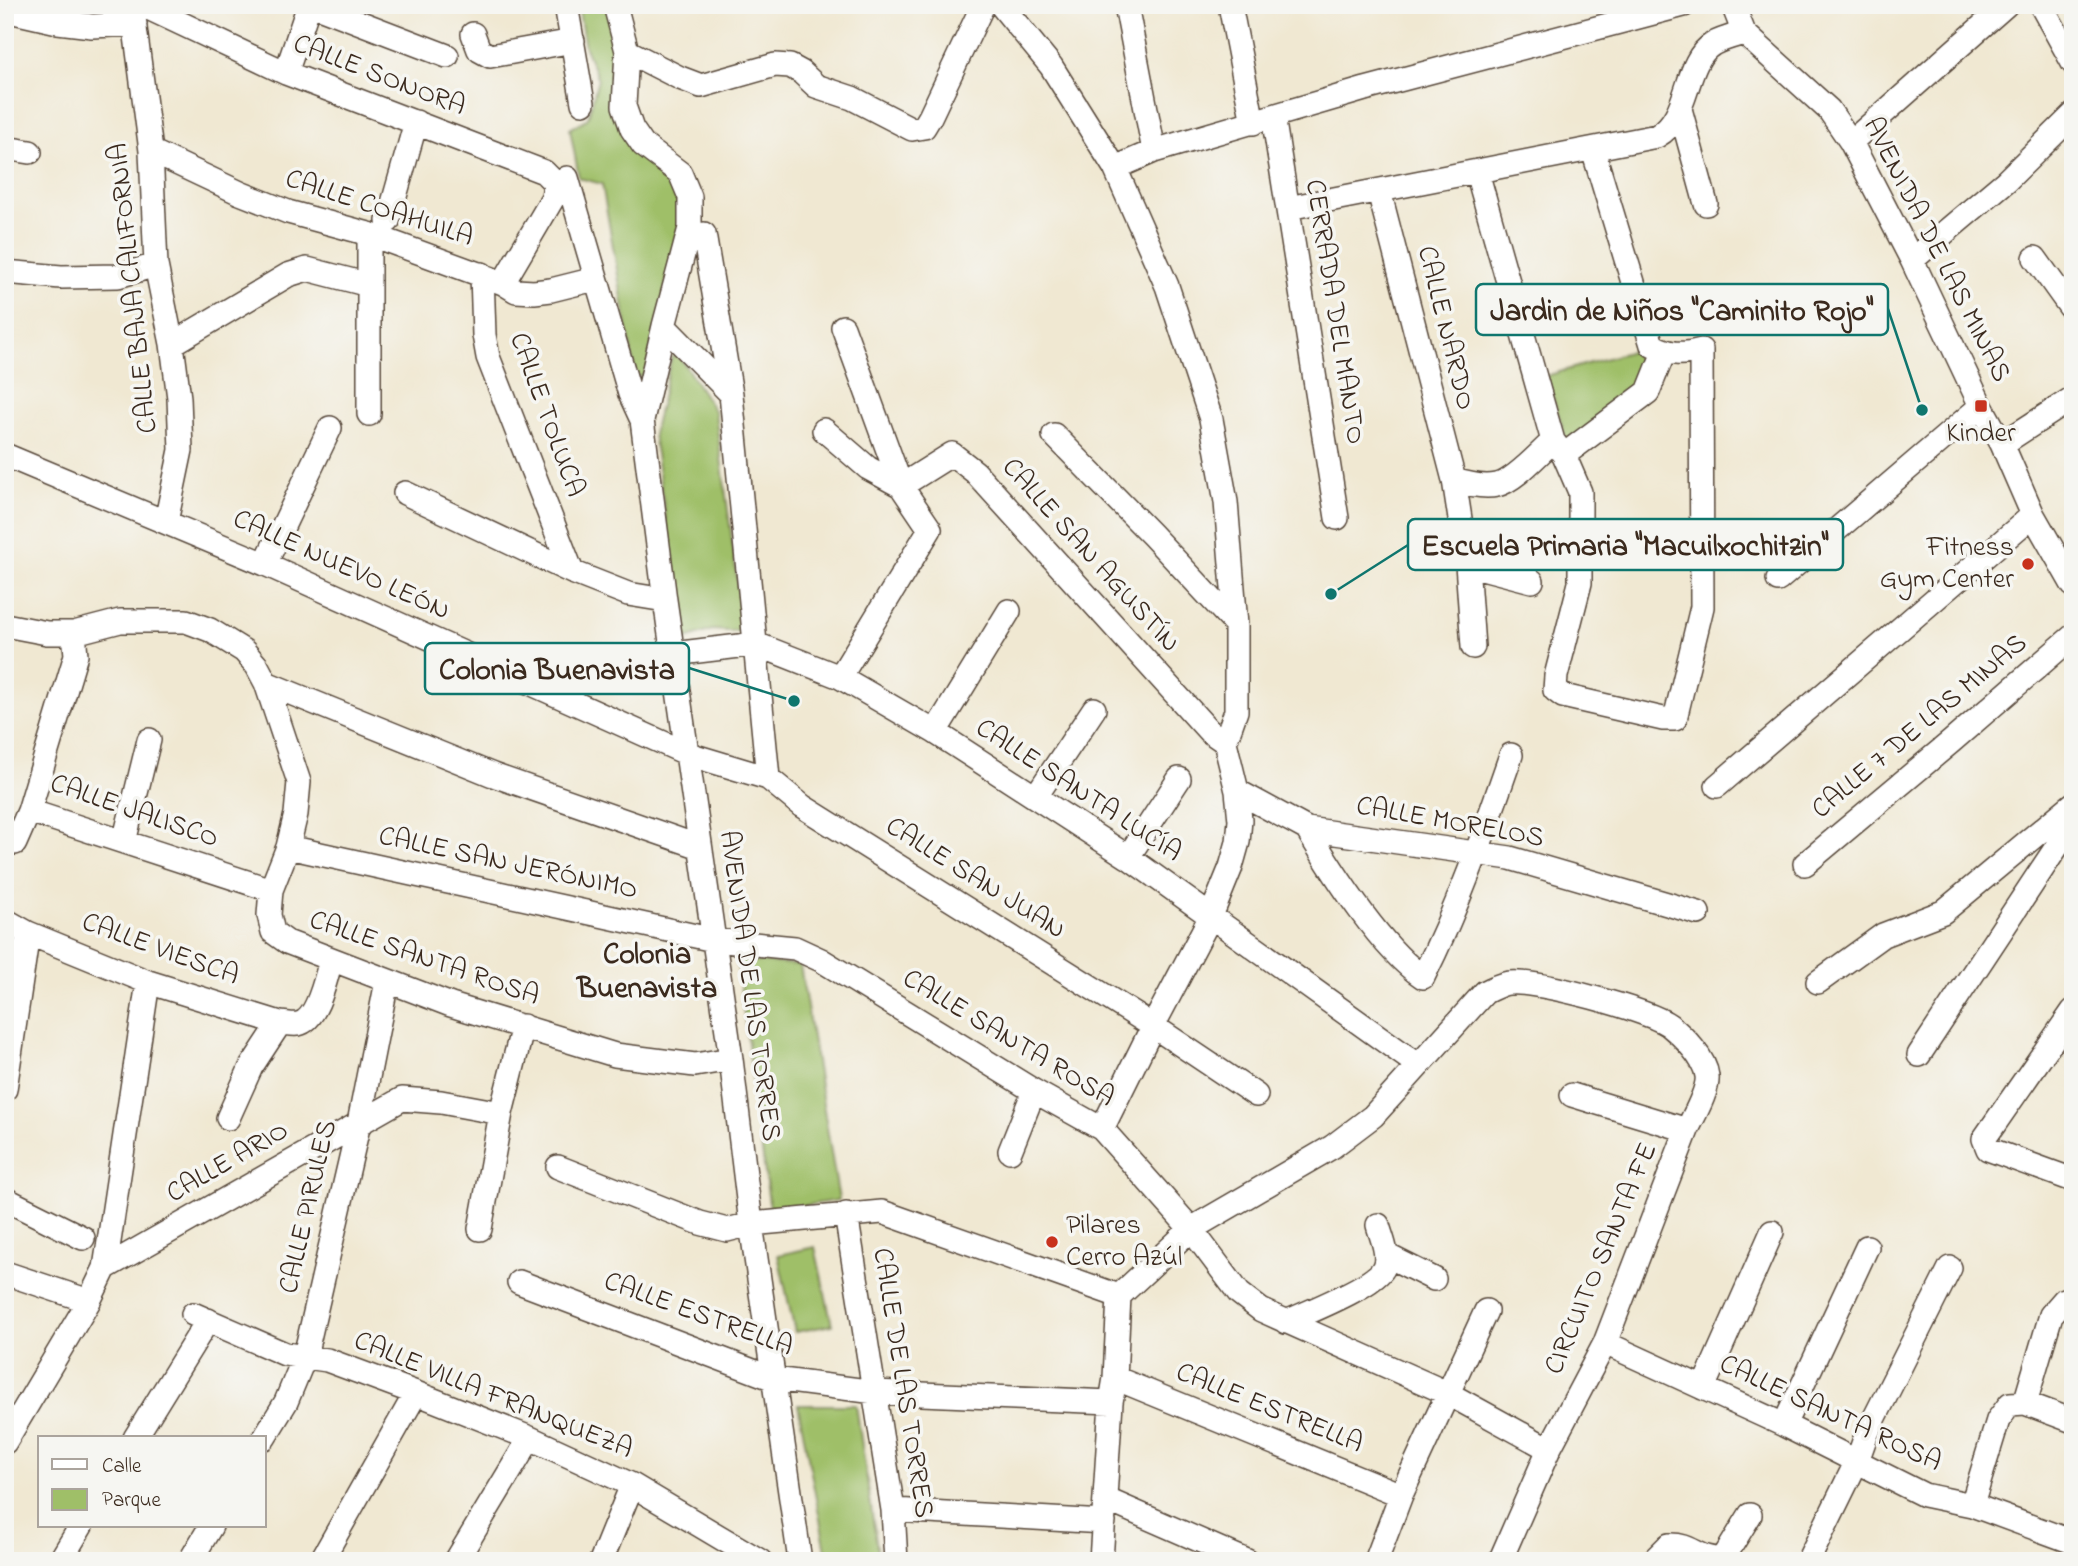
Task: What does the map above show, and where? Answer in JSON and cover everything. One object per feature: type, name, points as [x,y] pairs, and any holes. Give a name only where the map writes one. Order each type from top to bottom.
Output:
[{"type":"street","points":[[286,73],[311,5],[447,56]]},
{"type":"street","points":[[566,5],[583,103]]},
{"type":"street","points":[[615,5],[627,51],[624,106],[632,129],[643,145],[680,173],[690,197],[690,228],[663,326],[731,394]]},
{"type":"street","points":[[627,51],[701,86],[775,65],[790,66],[816,86],[852,98],[912,129],[924,127],[930,117],[983,5]]},
{"type":"street","points":[[1001,5],[1051,66],[1115,168],[1167,286],[1211,419],[1226,502],[1236,625],[1236,711],[1225,742],[1237,791],[1240,820],[1238,842],[1211,916],[1102,1129]]},
{"type":"street","points":[[1126,5],[1154,151]]},
{"type":"street","name":"CERRADA DEL MANTO","points":[[1230,5],[1288,208],[1337,518]]},
{"type":"street","points":[[1115,168],[1154,151],[1377,86],[1684,5]]},
{"type":"street","name":"AVENIDA DE LAS MINAS","points":[[1733,5],[1744,33],[1804,84],[1829,110],[1851,142],[2002,444],[2033,515],[2073,585]]},
{"type":"street","points":[[1851,142],[2006,5]]},
{"type":"street","points":[[2041,5],[2073,63]]},
{"type":"street","name":"CALLE SONORA","points":[[17,10],[92,26],[136,11],[286,73],[561,180]]},
{"type":"street","name":"CALLE BAJA CALIFORNIA","points":[[136,11],[151,151],[156,265],[172,344],[178,398],[181,450],[166,522]]},
{"type":"street","points":[[1288,208],[1657,136],[1668,130],[1680,109],[1700,58],[1712,45],[1744,33]]},
{"type":"street","points":[[473,34],[480,50],[490,57],[573,41]]},
{"type":"street","points":[[1680,109],[1706,204]]},
{"type":"street","points":[[1912,260],[2006,181],[2073,115]]},
{"type":"street","points":[[388,221],[416,122]]},
{"type":"street","points":[[5,148],[30,152]]},
{"type":"street","points":[[1477,172],[1558,448],[1580,492],[1580,583],[1556,676],[1555,690],[1563,696],[1663,719],[1675,719],[1702,607],[1701,350],[1684,355],[1664,352],[1652,345],[1593,150]]},
{"type":"street","name":"CALLE COAHUILA","points":[[151,151],[288,212],[369,234],[492,278],[516,291],[551,290],[595,279]]},
{"type":"street","points":[[492,278],[553,198],[561,180]]},
{"type":"street","name":"AVENIDA DE LAS TORRES","points":[[561,180],[624,367],[629,394],[642,420],[731,1059],[751,1224],[800,1561]]},
{"type":"street","name":"CALLE NARDO","points":[[1379,191],[1454,480],[1467,564],[1473,647]]},
{"type":"street","points":[[369,234],[369,414]]},
{"type":"street","points":[[704,234],[731,394],[768,778]]},
{"type":"street","points":[[2035,258],[2073,311]]},
{"type":"street","points":[[5,272],[61,277],[118,276],[156,265]]},
{"type":"street","points":[[172,344],[288,275],[307,269],[369,285]]},
{"type":"street","name":"CALLE TOLUCA","points":[[492,278],[484,335],[488,357],[572,572]]},
{"type":"street","name":"AVENIDA DE LAS TORRES","points":[[642,420],[663,326]]},
{"type":"street","points":[[840,677],[930,529],[901,486],[843,327]]},
{"type":"street","points":[[1454,480],[1472,485],[1498,485],[1513,477],[1648,392],[1664,352]]},
{"type":"street","points":[[2002,444],[2073,398]]},
{"type":"street","points":[[1778,580],[1981,406]]},
{"type":"street","points":[[265,564],[330,428]]},
{"type":"street","points":[[824,430],[868,468],[901,486]]},
{"type":"street","points":[[1054,435],[1236,625]]},
{"type":"street","name":"CALLE SAN AGUSTÍN","points":[[901,486],[952,454],[975,472],[1209,731],[1225,742]]},
{"type":"street","name":"CALLE NUEVO LEÓN","points":[[5,455],[265,564],[688,754],[768,778]]},
{"type":"street","points":[[405,493],[572,572],[628,594],[665,600]]},
{"type":"street","points":[[1717,786],[2033,515]]},
{"type":"street","points":[[1467,564],[1532,581]]},
{"type":"street","points":[[935,732],[1009,611]]},
{"type":"street","name":"CALLE SANTA ROSA","points":[[5,625],[47,633],[74,633],[120,621],[186,621],[210,630],[244,651],[257,666],[266,683],[299,782],[296,814],[288,847],[271,890],[269,915],[273,932],[287,943],[451,1005],[615,1055],[695,1065],[731,1059]]},
{"type":"street","name":"CALLE JALISCO","points":[[74,633],[76,655],[29,811],[271,890]]},
{"type":"street","name":"CALLE 7 DE LAS MINAS","points":[[1805,864],[2073,636]]},
{"type":"street","name":"CALLE SANTA LUCÍA","points":[[673,654],[756,644],[840,677],[935,732],[1128,857],[1418,1065]]},
{"type":"street","points":[[266,683],[492,775],[700,847]]},
{"type":"street","points":[[1035,796],[1094,709]]},
{"type":"street","points":[[124,842],[149,740]]},
{"type":"street","points":[[1307,830],[1329,866],[1377,930],[1411,969],[1423,977],[1437,950],[1476,854],[1511,755]]},
{"type":"street","name":"CALLE SAN JUAN","points":[[768,778],[802,806],[1153,1026]]},
{"type":"street","points":[[1128,857],[1179,779]]},
{"type":"street","name":"CALLE MORELOS","points":[[1237,791],[1307,830],[1510,858],[1698,913]]},
{"type":"street","points":[[1818,982],[1883,934],[1943,912],[2073,804]]},
{"type":"street","points":[[15,843],[29,811]]},
{"type":"street","points":[[1919,1055],[2073,818]]},
{"type":"street","name":"CALLE SAN JERÓNIMO","points":[[288,847],[714,940]]},
{"type":"street","name":"CALLE VIESCA","points":[[5,920],[28,933],[148,982],[289,1023]]},
{"type":"street","points":[[5,1089],[28,933]]},
{"type":"street","name":"CALLE SANTA ROSA","points":[[714,940],[795,948],[821,960],[1034,1091],[1102,1129],[1191,1228],[1239,1293],[1261,1310],[1447,1393],[1549,1449]]},
{"type":"street","points":[[228,1118],[251,1067],[289,1023],[307,1020],[317,1004],[331,960]]},
{"type":"street","name":"CALLE PIRULES","points":[[265,1436],[286,1402],[305,1356],[359,1123],[387,981]]},
{"type":"street","points":[[5,1442],[89,1301],[105,1268],[148,982]]},
{"type":"street","name":"CIRCUITO SANTA FE","points":[[1418,1065],[1485,992],[1508,983],[1544,985],[1627,1008],[1668,1024],[1698,1054],[1707,1076],[1701,1100],[1605,1343],[1549,1449],[1500,1561]]},
{"type":"street","points":[[2073,1011],[1984,1139],[1989,1149],[2073,1180]]},
{"type":"street","points":[[480,1229],[501,1113],[523,1026]]},
{"type":"street","points":[[1153,1026],[1255,1095]]},
{"type":"street","points":[[1101,1561],[1119,1297],[1191,1228],[1332,1147],[1373,1115],[1418,1065]]},
{"type":"street","points":[[1010,1151],[1034,1091]]},
{"type":"street","points":[[1572,1095],[1687,1130]]},
{"type":"street","name":"CALLE ARIO","points":[[105,1268],[402,1098],[501,1113]]},
{"type":"street","points":[[558,1167],[701,1223],[727,1230],[751,1224],[882,1212],[1119,1297]]},
{"type":"street","points":[[5,1199],[83,1238]]},
{"type":"street","name":"CALLE DE LAS TORRES","points":[[846,1214],[893,1510],[896,1561]]},
{"type":"street","points":[[1286,1322],[1379,1275],[1385,1266],[1386,1255],[1378,1225]]},
{"type":"street","points":[[1703,1388],[1772,1232]]},
{"type":"street","points":[[1784,1424],[1867,1247]]},
{"type":"street","points":[[1386,1255],[1434,1279]]},
{"type":"street","points":[[1812,1560],[1867,1433],[1950,1268]]},
{"type":"street","points":[[5,1273],[89,1301]]},
{"type":"street","name":"CALLE ESTRELLA","points":[[519,1282],[774,1379],[875,1392],[1111,1402]]},
{"type":"street","points":[[2025,1403],[2052,1315],[2068,1300]]},
{"type":"street","points":[[1376,1561],[1401,1495],[1486,1311]]},
{"type":"street","name":"CALLE VILLA FRANQUEZA","points":[[136,1436],[200,1317],[285,1354],[327,1360],[530,1438],[632,1485],[732,1554],[760,1561]]},
{"type":"street","name":"CALLE SANTA ROSA","points":[[1605,1343],[1784,1424],[1924,1495],[1972,1505],[2073,1542]]},
{"type":"street","name":"CALLE ESTRELLA","points":[[1115,1378],[1401,1495]]},
{"type":"street","points":[[321,1561],[416,1392]]},
{"type":"street","points":[[1972,1505],[1998,1420],[2010,1404],[2025,1403],[2073,1421]]},
{"type":"street","points":[[456,1561],[530,1438]]},
{"type":"street","points":[[601,1561],[632,1485]]},
{"type":"street","points":[[893,1510],[1105,1511],[1247,1561]]},
{"type":"street","points":[[1653,1561],[1669,1545],[1681,1544],[1708,1560],[1723,1559],[1749,1515]]},
{"type":"street","points":[[60,1561],[80,1528]]},
{"type":"street","points":[[190,1561],[210,1528]]},
{"type":"green space","points":[[578,5],[609,5],[623,55],[627,133],[667,179],[677,199],[680,221],[646,374],[636,378],[602,184],[579,178],[570,129],[588,118],[598,79],[585,48]]},
{"type":"green space","points":[[1635,350],[1646,390],[1568,445],[1546,376]]},
{"type":"green space","points":[[672,356],[679,356],[715,412],[744,632],[712,630],[684,640],[653,434]]},
{"type":"green space","points":[[737,960],[800,965],[839,1200],[770,1211]]},
{"type":"green space","points":[[815,1247],[832,1325],[795,1332],[778,1255]]},
{"type":"green space","points":[[798,1405],[856,1405],[879,1561],[828,1561]]},
{"type":"place","name":"Kinder","points":[[1981,406]]},
{"type":"place","name":"Jardin de Niños \"Caminito Rojo\"","points":[[1922,410]]},
{"type":"place","name":"Fitness Gym Center","points":[[2028,564]]},
{"type":"place","name":"Escuela Primaria \"Macuilxochitzin\"","points":[[1331,594]]},
{"type":"place","name":"Colonia Buenavista","points":[[794,701]]},
{"type":"place","name":"Pilares Cerro Azúl","points":[[1052,1242]]},
{"type":"district","name":"Colonia Buenavista","points":[[647,974]]}]
